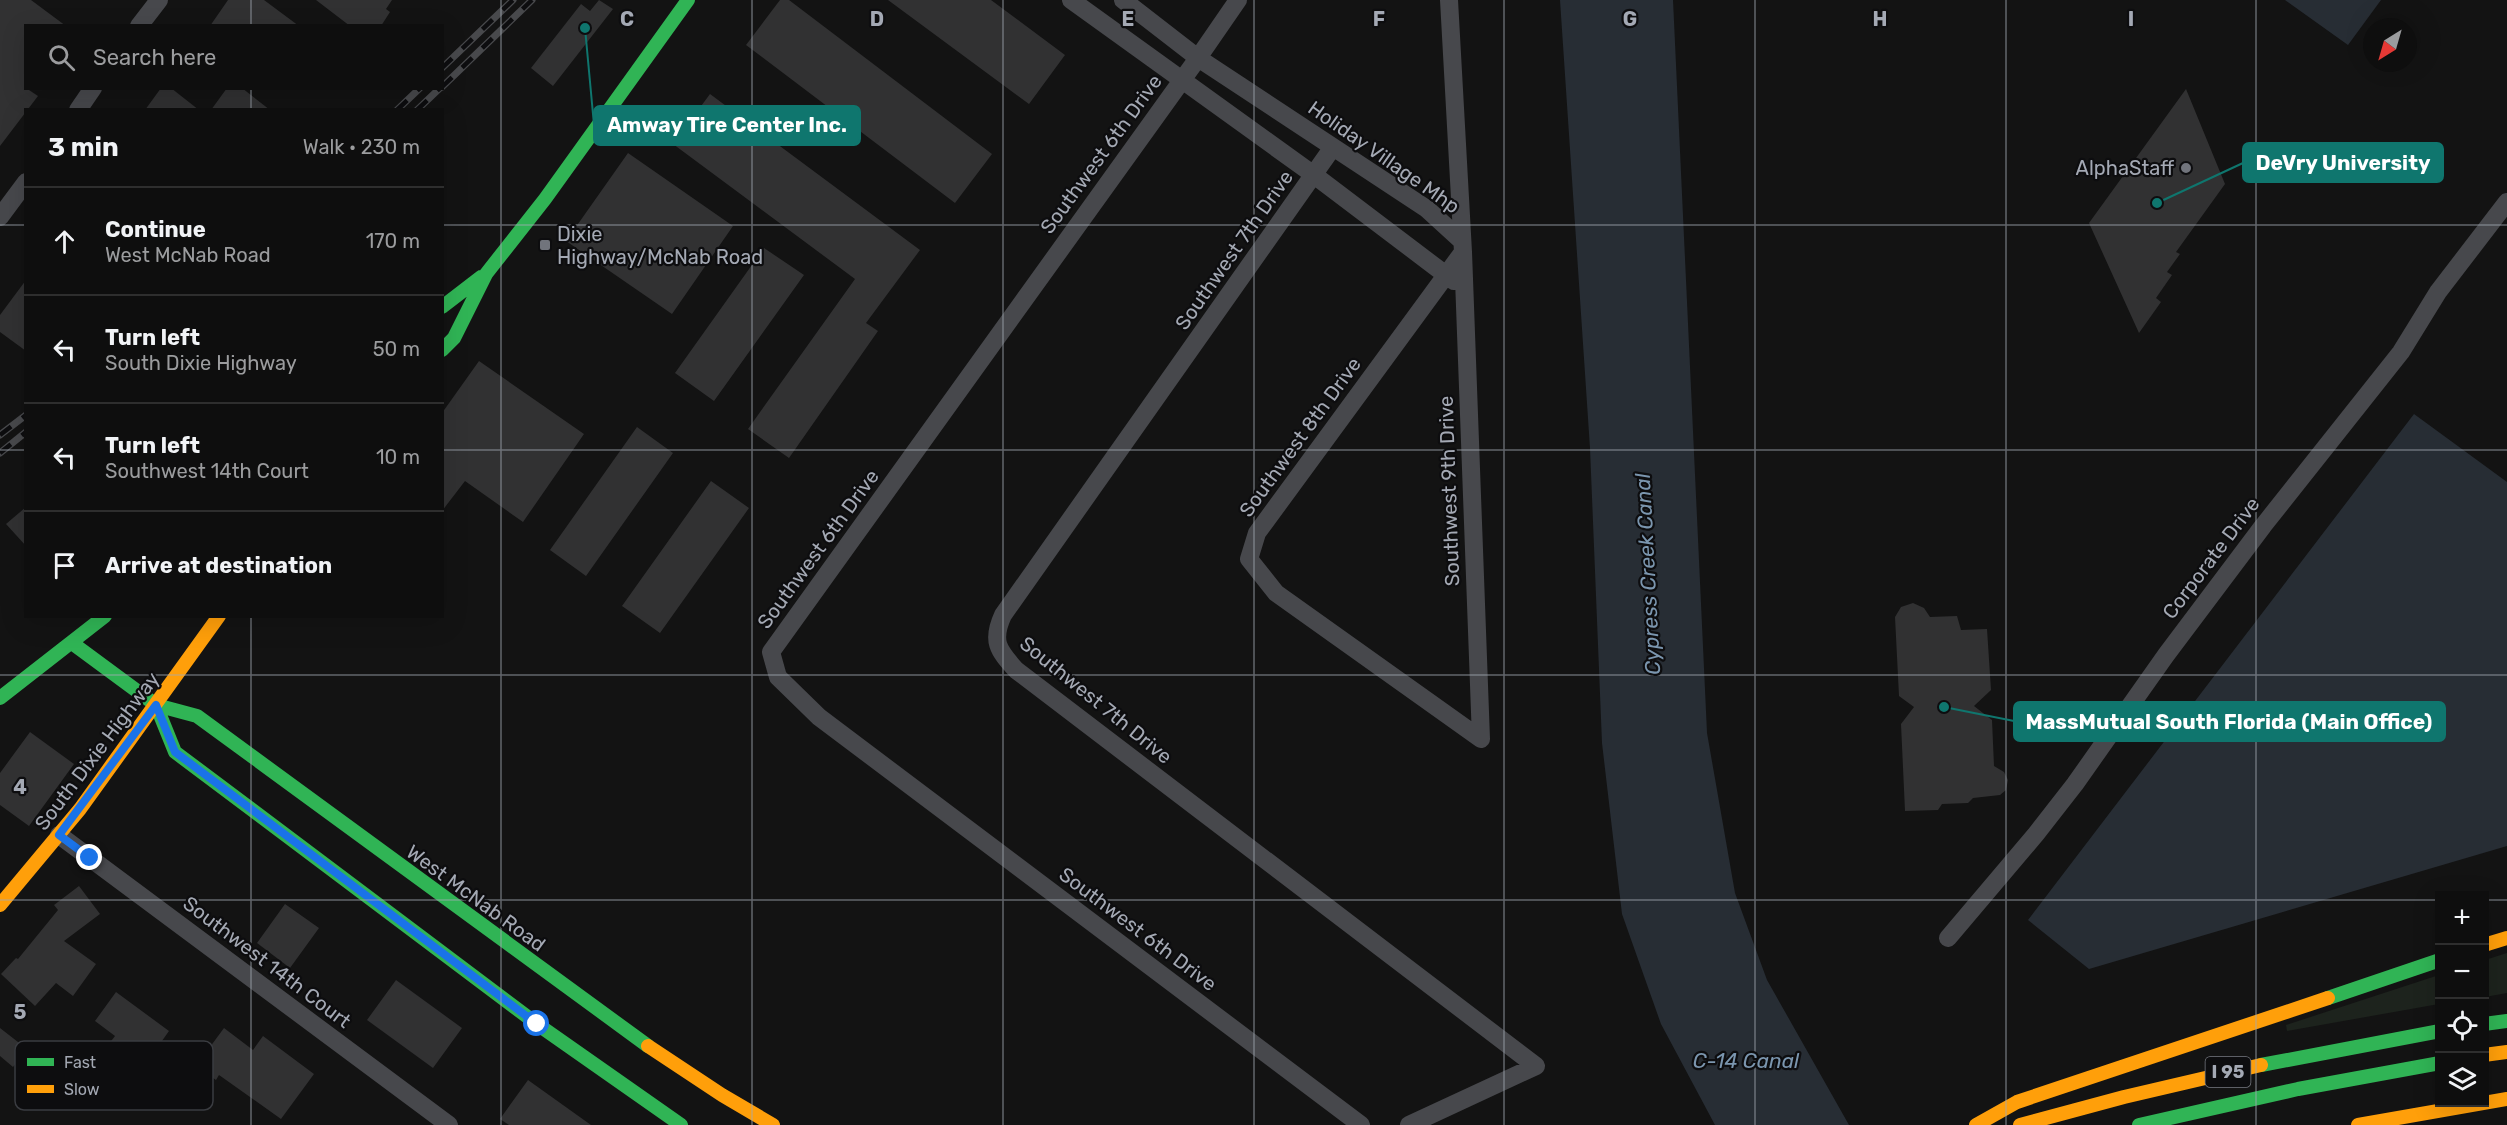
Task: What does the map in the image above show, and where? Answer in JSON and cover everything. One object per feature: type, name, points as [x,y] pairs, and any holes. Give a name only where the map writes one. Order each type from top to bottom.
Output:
[{"type":"main road","points":[[444,348],[454,338],[486,274],[544,199],[688,0]]},
{"type":"main road","points":[[444,306],[486,274]]},
{"type":"main road","points":[[0,698],[103,618]]},
{"type":"main road","name":"South Dixie Highway","points":[[0,905],[59,835],[218,618]]},
{"type":"main road","name":"West McNab Road","points":[[72,643],[156,705],[197,716],[627,1032],[705,1084],[773,1125]]},
{"type":"main road","points":[[156,705],[175,752],[537,1024],[681,1125]]},
{"type":"main road","points":[[2489,943],[2507,938]]},
{"type":"main road","points":[[1976,1125],[2017,1102],[2435,961]]},
{"type":"main road","points":[[2489,1023],[2507,1021]]},
{"type":"main road","name":"I 95","points":[[2020,1125],[2133,1093],[2250,1067],[2435,1032]]},
{"type":"main road","points":[[2489,1054],[2507,1052]]},
{"type":"main road","points":[[2139,1125],[2298,1089],[2435,1064]]},
{"type":"main road","points":[[2358,1125],[2507,1099]]},
{"type":"street","points":[[141,24],[159,0]]},
{"type":"street","points":[[1071,0],[1314,175],[1464,290]]},
{"type":"street","name":"Holiday Village Mhp","points":[[1123,0],[1197,58],[1426,209],[1463,246]]},
{"type":"street","points":[[1197,58],[1238,0]]},
{"type":"street","name":"Holiday Village Mhp","points":[[1449,0],[1463,246]]},
{"type":"street","name":"Southwest 6th Drive","points":[[1197,58],[771,652],[778,677],[819,717],[1361,1125]]},
{"type":"street","points":[[79,108],[92,90]]},
{"type":"street","name":"Southwest 7th Drive","points":[[1334,147],[1003,615],[997,627],[999,651],[1016,670],[1536,1066],[1408,1125]]},
{"type":"street","points":[[0,217],[24,185]]},
{"type":"street","name":"Corporate Drive","points":[[1948,938],[2062,801],[2263,526],[2401,352],[2438,292],[2507,202]]},
{"type":"street","name":"Southwest 8th Drive","points":[[1463,246],[1446,275],[1257,533],[1248,559],[1276,592],[1481,739]]},
{"type":"street","name":"Southwest 9th Drive","points":[[1463,246],[1481,739]]},
{"type":"street","name":"Southwest 14th Court","points":[[59,835],[449,1125]]},
{"type":"shaded area","points":[[2507,953],[2507,993],[2489,996],[2489,959]]},
{"type":"shaded area","points":[[2435,976],[2435,1005],[2287,1031],[2286,1025]]},
{"type":"water","name":"C-14 Canal","points":[[1560,0],[1673,0],[1707,733],[1735,893],[1767,980],[1849,1125],[1715,1125],[1661,1024],[1622,914],[1602,743],[1590,448]]},
{"type":"water","points":[[2285,0],[2381,0],[2368,18],[2363,18],[2363,25],[2348,45]]},
{"type":"water","points":[[2414,414],[2507,482],[2507,846],[2089,969],[2028,920]]},
{"type":"building","points":[[0,0],[31,0],[63,24],[24,24],[24,90],[29,90],[38,96],[29,108],[24,108],[24,114],[0,146]]},
{"type":"building","points":[[228,0],[264,0],[296,24],[211,24]]},
{"type":"building","points":[[316,0],[392,0],[386,9],[390,12],[382,24],[347,24]]},
{"type":"building","points":[[599,0],[613,9],[553,86],[531,68],[581,4],[590,11]]},
{"type":"building","points":[[780,0],[789,0],[992,154],[955,203],[746,45]]},
{"type":"building","points":[[888,0],[991,0],[1065,55],[1029,104]]},
{"type":"building","points":[[2186,89],[2225,184],[2176,252],[2180,254],[2167,272],[2172,275],[2156,298],[2161,302],[2139,333],[2089,223]]},
{"type":"building","points":[[160,90],[174,90],[196,108],[146,108]]},
{"type":"building","points":[[226,90],[245,90],[267,108],[212,108]]},
{"type":"building","points":[[710,94],[920,250],[866,323],[878,331],[789,458],[748,429],[855,279],[673,144]]},
{"type":"building","points":[[628,153],[733,226],[672,314],[566,241]]},
{"type":"building","points":[[764,248],[804,275],[714,401],[675,373]]},
{"type":"building","points":[[24,283],[24,350],[0,332],[0,315]]},
{"type":"building","points":[[479,361],[584,434],[523,522],[465,481],[444,508],[444,410]]},
{"type":"building","points":[[637,427],[673,453],[586,576],[550,550]]},
{"type":"building","points":[[711,481],[749,508],[660,633],[622,606]]},
{"type":"building","points":[[24,509],[24,544],[6,524]]},
{"type":"building","points":[[1913,603],[1924,608],[1930,617],[1957,616],[1961,630],[1987,629],[1991,690],[1974,706],[1992,720],[1994,766],[2004,772],[2008,780],[2006,790],[2000,795],[1973,798],[1968,803],[1942,804],[1938,810],[1905,811],[1901,724],[1914,707],[1899,696],[1895,617],[1901,607]]},
{"type":"building","points":[[30,732],[74,764],[29,826],[0,805],[0,773]]},
{"type":"building","points":[[79,886],[100,914],[64,941],[96,964],[73,996],[56,983],[35,1006],[1,974],[16,958],[18,959],[58,910],[54,905]]},
{"type":"building","points":[[285,904],[319,928],[290,968],[257,943]]},
{"type":"building","points":[[396,980],[462,1028],[433,1068],[367,1020]]},
{"type":"building","points":[[116,992],[169,1031],[162,1041],[111,1041],[115,1036],[95,1021]]},
{"type":"building","points":[[0,1028],[17,1041],[15,1064],[13,1067],[0,1056]]},
{"type":"building","points":[[224,1028],[253,1050],[263,1036],[314,1074],[281,1119],[219,1075],[216,1080],[213,1078],[213,1043]]},
{"type":"building","points":[[528,1080],[591,1125],[509,1125],[500,1119]]},
{"type":"railway","points":[[444,66],[513,0]]},
{"type":"railway","points":[[444,85],[532,0]]},
{"type":"railway","points":[[399,108],[418,90]]},
{"type":"railway","points":[[419,108],[438,90]]},
{"type":"railway","points":[[0,435],[24,417]]},
{"type":"railway","points":[[0,453],[24,434]]},
{"type":"traffic: fast","points":[[444,348],[454,338],[486,274],[545,199],[688,0]]},
{"type":"traffic: fast","points":[[444,305],[481,277]]},
{"type":"traffic: fast","points":[[0,698],[102,618]]},
{"type":"traffic: fast","points":[[72,643],[156,705],[197,716],[648,1046]]},
{"type":"traffic: fast","points":[[156,705],[175,752],[537,1024],[681,1125]]},
{"type":"traffic: fast","points":[[2328,998],[2435,962]]},
{"type":"traffic: fast","points":[[2489,1023],[2507,1021]]},
{"type":"traffic: fast","points":[[2261,1065],[2435,1032]]},
{"type":"traffic: fast","points":[[2139,1125],[2298,1089],[2435,1064]]},
{"type":"traffic: slow","points":[[0,905],[80,809],[218,618]]},
{"type":"traffic: slow","points":[[2489,943],[2507,938]]},
{"type":"traffic: slow","points":[[1976,1125],[2017,1102],[2328,998]]},
{"type":"traffic: slow","points":[[648,1046],[722,1095],[773,1125]]},
{"type":"traffic: slow","points":[[2489,1054],[2507,1052]]},
{"type":"traffic: slow","points":[[2020,1125],[2124,1097],[2261,1065]]},
{"type":"traffic: slow","points":[[2358,1125],[2507,1099]]},
{"type":"place","name":"Amway Tire Center Inc.","points":[[585,28]]},
{"type":"place","name":"AlphaStaff","points":[[2186,168]]},
{"type":"place","name":"DeVry University","points":[[2157,203]]},
{"type":"place","name":"Dixie Highway/McNab Road","points":[[545,245]]},
{"type":"place","name":"MassMutual South Florida (Main Office)","points":[[1944,707]]},
{"type":"route","points":[[90,858],[59,835],[156,705],[175,752],[537,1024]]},
{"type":"water label","name":"Cypress Creek Canal","points":[[1648,574]]}]
